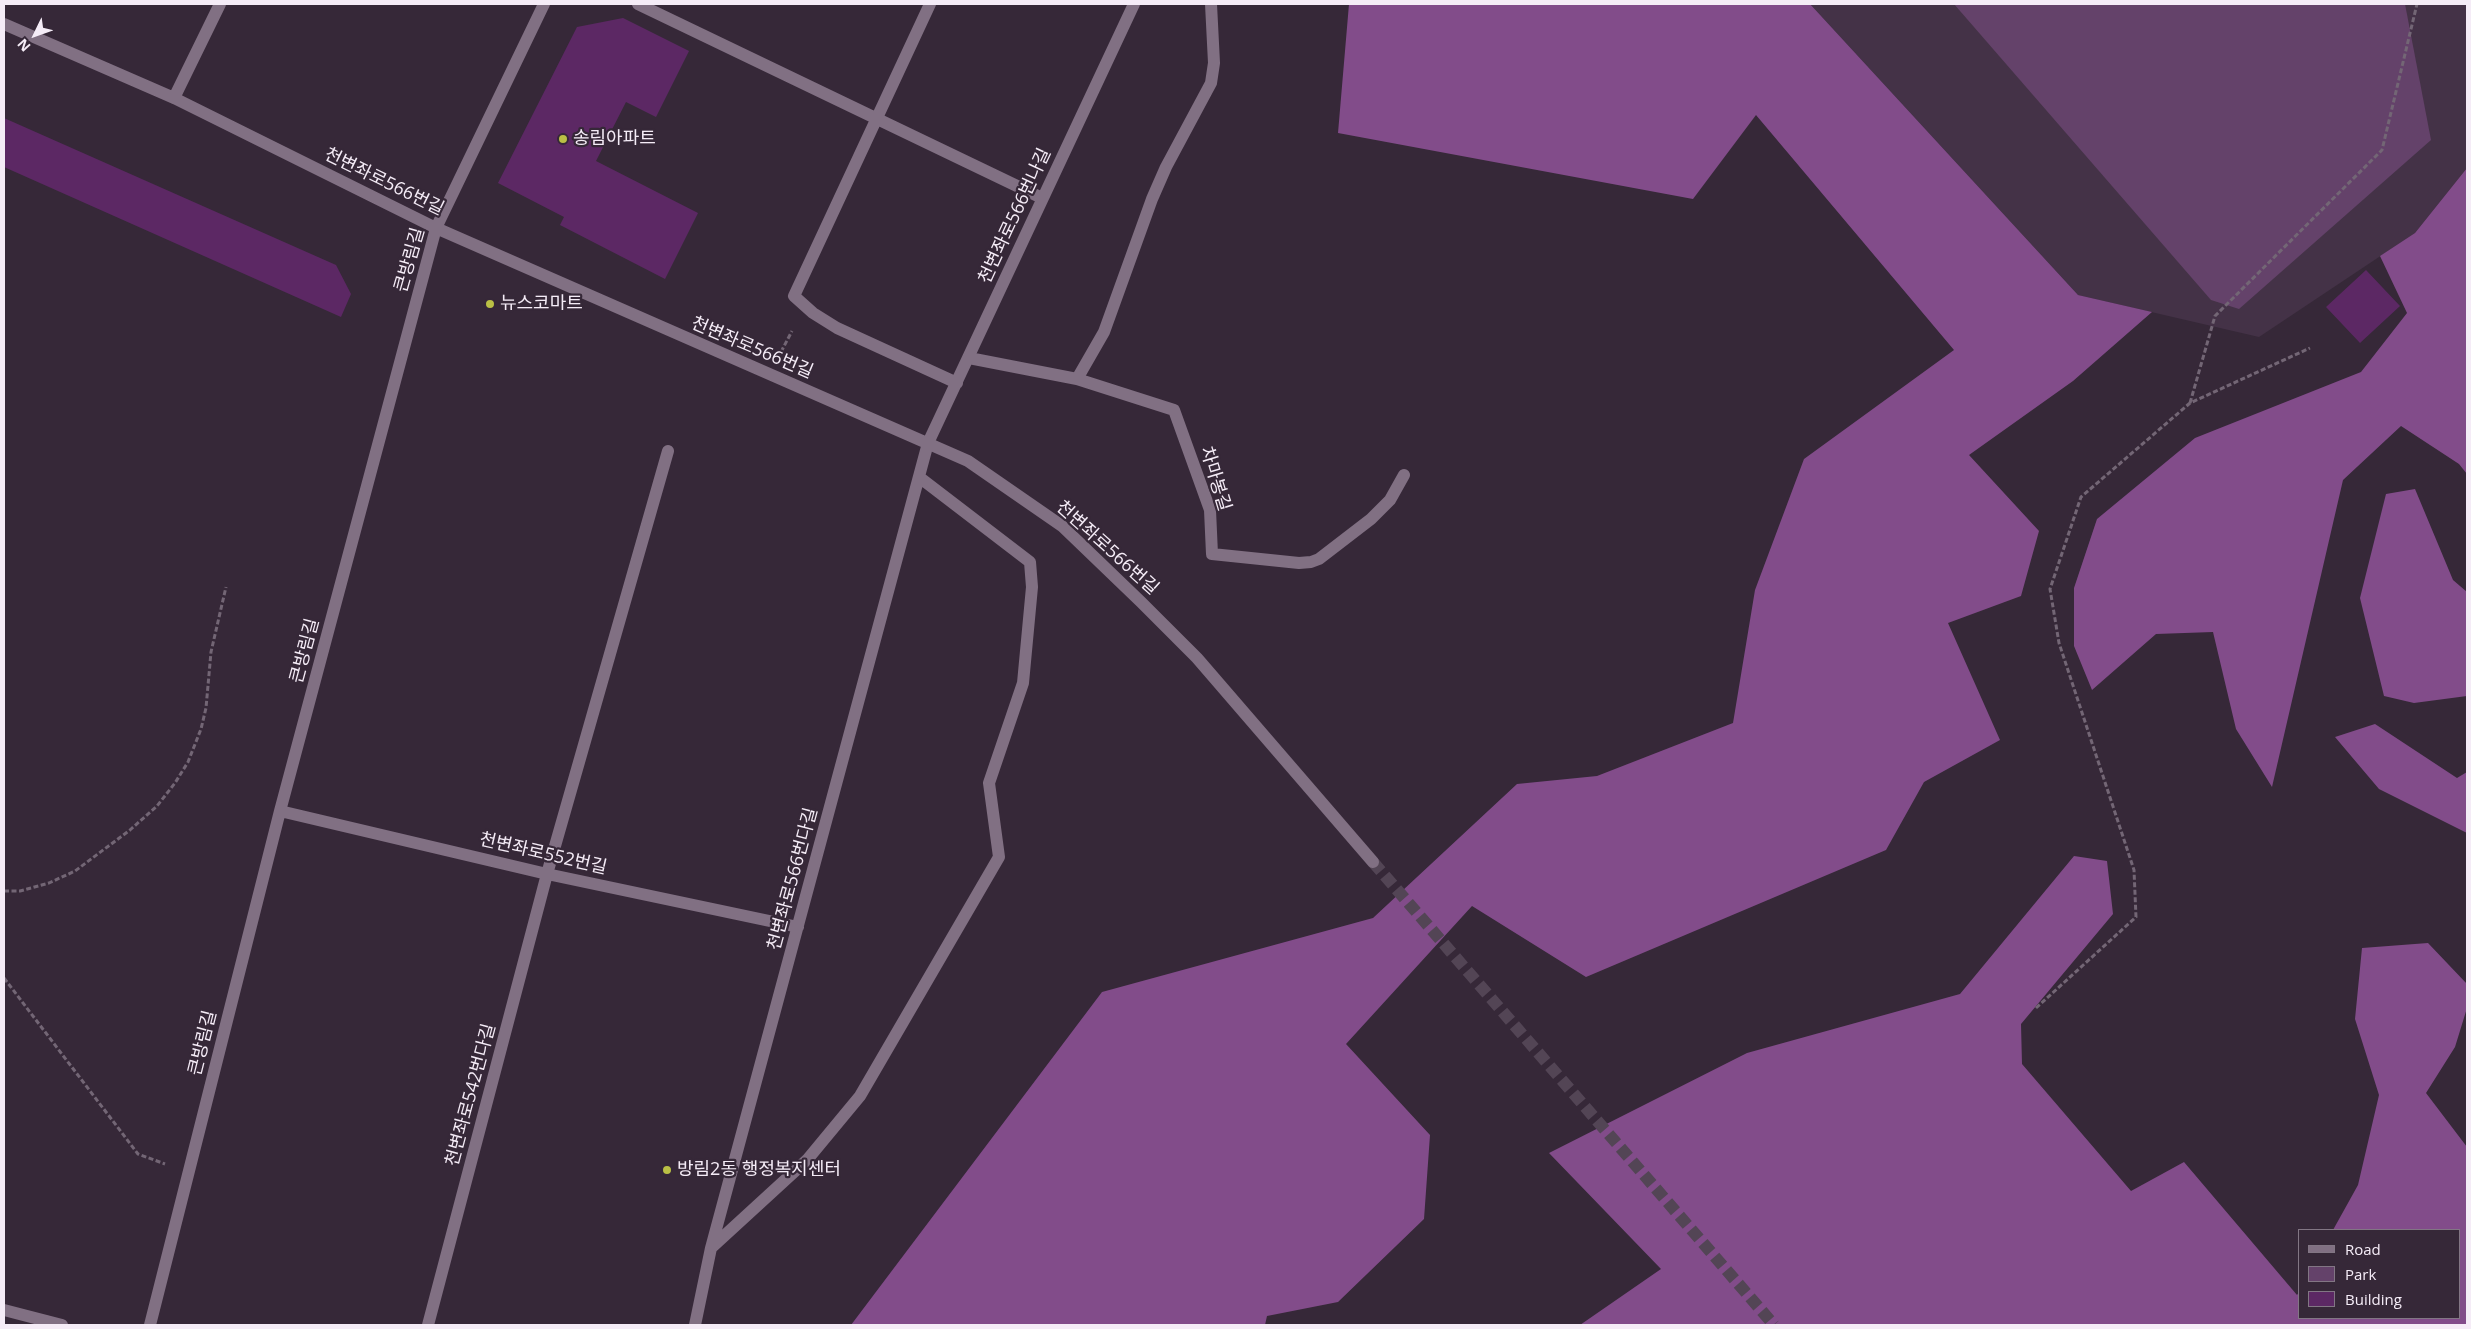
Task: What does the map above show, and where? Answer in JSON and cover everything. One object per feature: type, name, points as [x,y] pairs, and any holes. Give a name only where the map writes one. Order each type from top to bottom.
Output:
[{"type":"street","points":[[174,98],[220,4]]},
{"type":"street","name":"큰방림길","points":[[150,1325],[280,811],[436,228],[544,4]]},
{"type":"street","points":[[638,4],[1042,198]]},
{"type":"street","points":[[930,4],[794,296],[837,328],[957,383]]},
{"type":"street","name":"천변좌로566번나길","points":[[928,443],[1134,4]]},
{"type":"street","points":[[1077,379],[1104,332],[1152,199],[1166,167],[1211,83],[1214,63],[1211,4]]},
{"type":"street","name":"천변좌로566번길","points":[[4,24],[174,98],[436,228],[968,461],[1062,526],[1197,658],[1373,862]]},
{"type":"street","name":"차마봉길","points":[[969,358],[1077,379],[1174,410],[1210,510],[1212,554],[1299,563],[1319,559],[1371,519],[1390,500],[1404,475]]},
{"type":"street","name":"천변좌로566번다길","points":[[695,1325],[711,1248],[928,443]]},
{"type":"street","name":"천변좌로542번다길","points":[[428,1325],[547,874],[668,451]]},
{"type":"street","points":[[711,1248],[807,1160],[860,1096],[999,857],[989,783],[1023,683],[1032,587],[1030,562],[919,477]]},
{"type":"street","name":"천변좌로552번길","points":[[280,811],[547,874],[798,927]]},
{"type":"street","points":[[4,1310],[62,1325]]},
{"type":"path","points":[[2190,403],[2215,316],[2382,150],[2417,4]]},
{"type":"path","points":[[769,374],[805,306]]},
{"type":"path","points":[[2036,1008],[2136,917],[2134,870],[2059,643],[2050,590],[2081,497],[2190,403],[2310,348]]},
{"type":"path","points":[[4,891],[20,891],[49,883],[75,871],[130,830],[157,806],[175,784],[188,762],[206,708],[211,652],[226,587]]},
{"type":"path","points":[[4,978],[138,1154],[189,1172]]},
{"type":"shaded area","points":[[1349,4],[1810,4],[2078,295],[2152,312],[2073,381],[1969,455],[2039,531],[2021,596],[1948,623],[2000,740],[1924,782],[1886,850],[1586,977],[1472,906],[1346,1044],[1430,1135],[1424,1219],[1338,1302],[1267,1316],[1265,1325],[851,1325],[1102,992],[1373,918],[1517,784],[1597,776],[1733,723],[1755,590],[1804,459],[1954,350],[1756,115],[1693,199],[1338,133]]},
{"type":"shaded area","points":[[1810,4],[2467,4],[2467,168],[2415,233],[2259,337],[2078,295]]},
{"type":"shaded area","points":[[2467,168],[2467,474],[2459,464],[2401,426],[2343,480],[2272,787],[2236,729],[2213,632],[2156,634],[2092,690],[2074,646],[2074,588],[2097,519],[2195,438],[2361,372],[2407,313],[2380,256],[2415,233]]},
{"type":"shaded area","points":[[2415,489],[2453,580],[2467,592],[2467,696],[2414,703],[2384,696],[2360,598],[2386,494]]},
{"type":"shaded area","points":[[2375,724],[2457,778],[2467,772],[2467,833],[2379,789],[2335,737]]},
{"type":"shaded area","points":[[2074,856],[2107,861],[2113,914],[2021,1024],[2022,1064],[2131,1191],[2184,1162],[2297,1295],[2298,1294],[2298,1319],[2461,1319],[2461,1229],[2334,1229],[2358,1185],[2379,1095],[2355,1019],[2362,948],[2428,943],[2467,984],[2467,1008],[2455,1047],[2426,1093],[2467,1147],[2467,1325],[1580,1325],[1661,1269],[1549,1153],[1747,1053],[1960,994]]},
{"type":"green space","points":[[1954,4],[2405,4],[2431,140],[2239,309],[2211,300]]},
{"type":"building","name":"송림아파트","points":[[623,18],[689,51],[656,117],[626,102],[596,161],[698,213],[665,279],[560,225],[564,217],[498,183],[577,27]]},
{"type":"building","points":[[4,118],[336,265],[351,294],[341,317],[4,167]]},
{"type":"building","points":[[2366,270],[2400,306],[2360,343],[2326,307]]},
{"type":"tunnel","points":[[1373,862],[1774,1325]]},
{"type":"place","name":"송림아파트","points":[[563,139]]},
{"type":"place","name":"뉴스코마트","points":[[490,304]]},
{"type":"place","name":"방림2동 행정복지센터","points":[[667,1170]]}]
